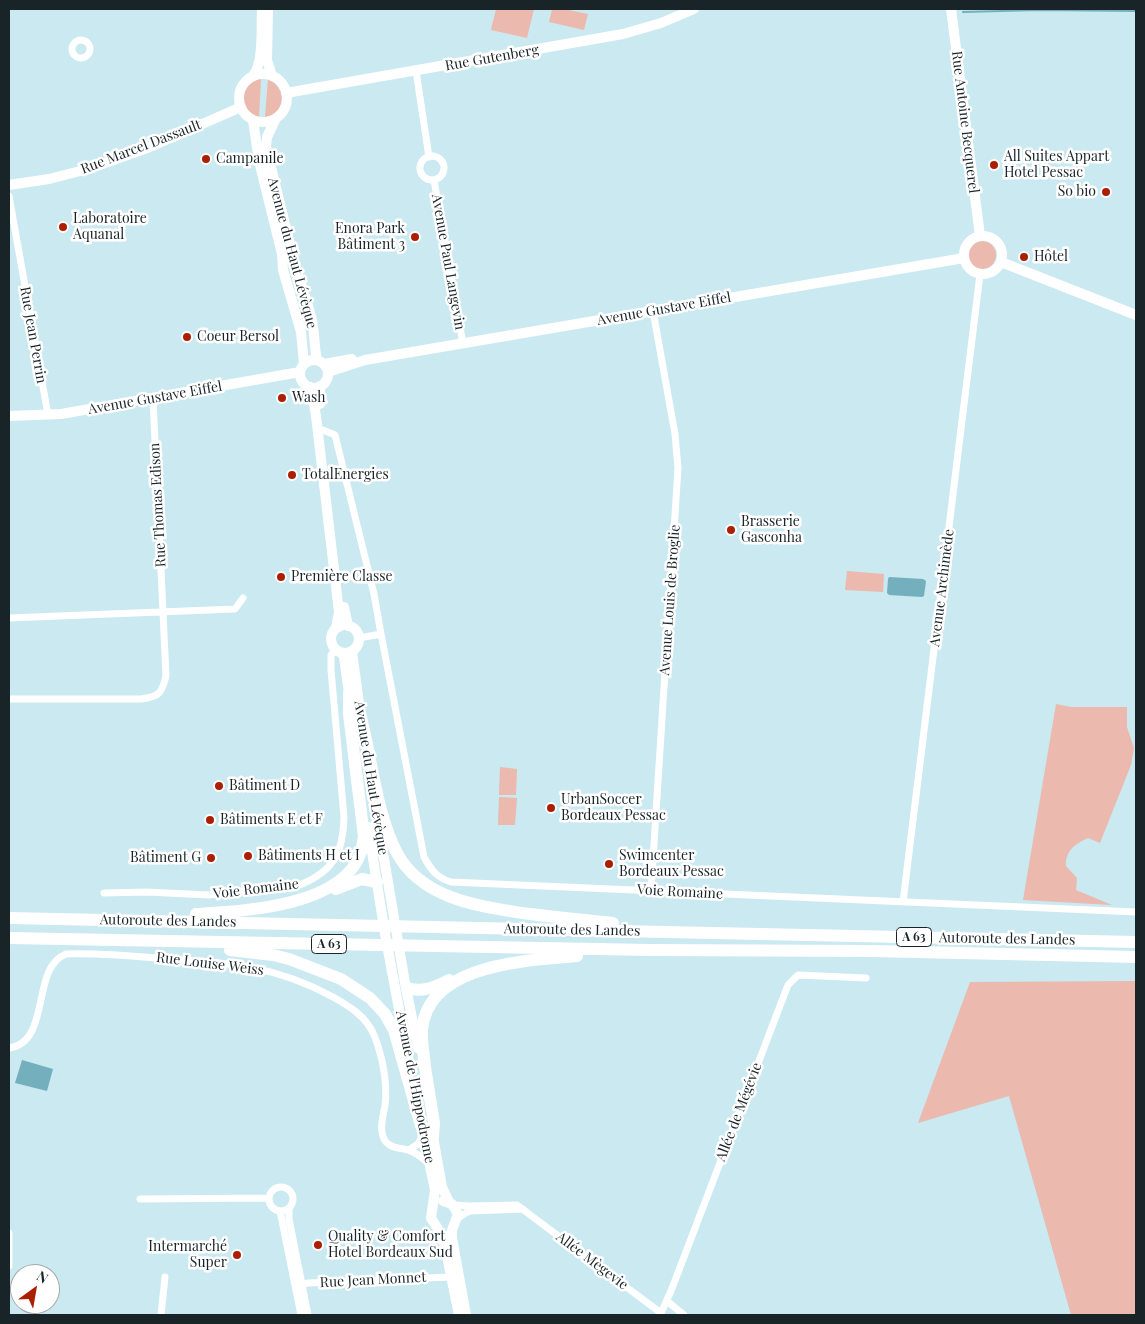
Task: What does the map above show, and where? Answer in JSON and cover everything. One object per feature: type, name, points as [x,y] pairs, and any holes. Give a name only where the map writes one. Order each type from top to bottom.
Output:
[{"type":"highway","points":[[294,902],[333,886],[344,877],[361,853],[364,837],[363,823],[348,693]]},
{"type":"highway","points":[[361,718],[382,815],[390,838],[407,868],[427,885],[461,901],[486,907],[537,915],[692,932]]},
{"type":"highway","points":[[9,916],[178,915],[243,910],[269,907],[325,894],[362,879],[377,885]]},
{"type":"highway","name":"Autoroute des Landes","points":[[9,916],[1136,942]]},
{"type":"highway","name":"Autoroute des Landes","points":[[9,938],[1136,957]]},
{"type":"highway","points":[[50,939],[186,946],[273,955],[341,979],[370,998],[385,1014],[398,1042],[426,1132],[434,1124],[422,1041],[424,1018],[434,998],[451,983],[469,974]]},
{"type":"highway","points":[[406,985],[416,990],[422,990],[490,968],[586,955],[636,954],[649,950]]},
{"type":"main road","points":[[253,76],[263,74],[272,76],[283,86],[286,94],[285,107],[276,118],[262,122],[253,120],[246,114],[239,98],[240,90],[244,83],[257,71],[262,9]]},
{"type":"main road","points":[[268,9],[267,60],[272,76]]},
{"type":"main road","name":"Rue Gutenberg","points":[[286,94],[623,34],[661,23],[694,9]]},
{"type":"main road","name":"Rue Antoine Becquerel","points":[[951,9],[980,236]]},
{"type":"main road","name":"Rue Marcel Dassault","points":[[9,185],[49,179],[88,169],[150,147],[241,106]]},
{"type":"main road","name":"Avenue du Haut Lévèque","points":[[276,118],[267,137],[266,147],[300,284],[306,297],[323,366]]},
{"type":"main road","name":"Avenue du Haut Lévèque","points":[[253,120],[259,161],[282,254],[283,270],[301,332],[302,368]]},
{"type":"main road","points":[[980,236],[993,238],[998,243],[1002,255],[1001,262],[995,270],[985,275],[969,269],[964,258],[966,246],[974,238],[980,236]]},
{"type":"main road","name":"Avenue Gustave Eiffel","points":[[323,366],[351,359],[365,360],[463,344],[964,258]]},
{"type":"main road","points":[[1001,262],[1136,315]]},
{"type":"main road","points":[[315,387],[326,380],[323,366],[309,361],[302,368],[302,380],[315,387],[319,398],[344,612],[348,626]]},
{"type":"main road","name":"Avenue Gustave Eiffel","points":[[9,416],[48,415],[153,399],[302,368]]},
{"type":"main road","points":[[315,387],[316,416],[339,612],[336,628],[331,637],[333,646],[343,651],[357,646],[359,638],[356,630],[348,626],[336,628]]},
{"type":"main road","name":"Avenue du Haut Lévèque","points":[[343,651],[377,885]]},
{"type":"main road","name":"Avenue du Haut Lévèque","points":[[343,651],[361,718],[385,903],[397,966]]},
{"type":"main road","points":[[377,885],[385,890],[385,903]]},
{"type":"main road","name":"Avenue de l'Hippodrome","points":[[397,966],[397,980],[406,985],[435,1190],[432,1207]]},
{"type":"main road","name":"Avenue de l'Hippodrome","points":[[397,966],[426,1132],[442,1187],[451,1203]]},
{"type":"main road","points":[[458,1315],[444,1237],[430,1218],[432,1207],[440,1202],[451,1203],[457,1210],[452,1238],[466,1315]]},
{"type":"main road","points":[[437,1227],[446,1228],[456,1221]]},
{"type":"street","name":"Avenue Paul Langevin","points":[[416,71],[429,157]]},
{"type":"street","name":"Avenue Paul Langevin","points":[[433,156],[440,159],[444,166],[441,177],[434,180],[423,176],[420,169],[422,161],[433,156]]},
{"type":"street","name":"Avenue Paul Langevin","points":[[434,180],[463,344]]},
{"type":"street","name":"Rue Jean Perrin","points":[[9,196],[48,415]]},
{"type":"street","name":"Avenue Archimède","points":[[903,902],[980,274]]},
{"type":"street","name":"Avenue Louis de Broglie","points":[[651,890],[678,468],[676,434],[653,311]]},
{"type":"street","name":"Rue Thomas Edison","points":[[9,699],[155,698],[163,689],[166,676],[153,399]]},
{"type":"street","name":"Voie Romaine","points":[[323,430],[335,435],[374,594],[424,857],[435,875],[443,880],[451,882],[1136,912]]},
{"type":"street","points":[[9,618],[235,609],[244,598]]},
{"type":"street","points":[[359,638],[381,634]]},
{"type":"street","name":"Voie Romaine","points":[[104,893],[147,892],[209,895],[302,884],[312,880],[330,866],[344,837],[344,817],[331,670],[331,658],[343,651]]},
{"type":"street","name":"Rue Louise Weiss","points":[[9,1048],[20,1045],[25,1041],[34,1026],[52,966],[60,956],[66,954],[192,960],[271,971],[314,987],[349,1006],[364,1018],[374,1036],[386,1085],[386,1102],[382,1127],[383,1136],[390,1145],[410,1150],[430,1165]]},
{"type":"street","name":"Allée de Mégévie","points":[[660,1314],[788,985],[798,975],[866,978]]},
{"type":"street","points":[[410,1150],[418,1144],[426,1132]]},
{"type":"street","points":[[301,1315],[298,1285],[289,1208],[293,1199],[291,1192],[285,1188],[275,1189],[270,1198],[271,1205],[280,1211],[298,1285],[308,1315]]},
{"type":"street","points":[[140,1200],[270,1198]]},
{"type":"street","name":"Allée Mègevie","points":[[451,1203],[469,1206],[511,1204],[523,1208],[660,1314]]},
{"type":"street","points":[[280,1211],[289,1208]]},
{"type":"street","points":[[456,1221],[469,1212],[523,1208]]},
{"type":"street","points":[[9,1233],[9,1266]]},
{"type":"street","name":"Rue Jean Monnet","points":[[298,1285],[450,1276]]},
{"type":"street","points":[[161,1315],[164,1277]]},
{"type":"street","points":[[666,1302],[684,1315]]},
{"type":"shaded area","points":[[496,9],[534,9],[527,38],[491,30]]},
{"type":"shaded area","points":[[552,9],[564,9],[588,14],[584,30],[549,22]]},
{"type":"shaded area","points":[[261,78],[259,118],[247,111],[244,106],[243,95],[251,82]]},
{"type":"shaded area","points":[[268,79],[279,88],[282,100],[281,106],[277,111],[265,117]]},
{"type":"shaded area","points":[[982,241],[992,245],[996,255],[992,265],[982,269],[972,265],[968,255],[972,245]]},
{"type":"shaded area","points":[[847,571],[884,574],[883,592],[845,590]]},
{"type":"shaded area","points":[[1056,704],[1071,707],[1127,707],[1127,727],[1134,748],[1131,765],[1100,843],[1088,838],[1083,840],[1069,852],[1066,861],[1066,866],[1077,878],[1076,890],[1112,905],[1023,900]]},
{"type":"shaded area","points":[[500,767],[517,769],[516,795],[499,795]]},
{"type":"shaded area","points":[[499,797],[517,798],[515,825],[498,825]]},
{"type":"shaded area","points":[[1136,981],[1136,1315],[1071,1315],[1009,1096],[918,1123],[970,982]]},
{"type":"water","points":[[889,577],[923,579],[926,581],[924,596],[889,595],[887,593]]},
{"type":"water","points":[[22,1060],[53,1069],[47,1091],[15,1083]]},
{"type":"waterway","points":[[963,12],[1039,10],[1136,11]]},
{"type":"place","name":"Campanile","points":[[206,159]]},
{"type":"place","name":"All Suites Appart Hotel Pessac","points":[[994,165]]},
{"type":"place","name":"So bio","points":[[1106,192]]},
{"type":"place","name":"Laboratoire Aquanal","points":[[63,227]]},
{"type":"place","name":"Enora Park Bâtiment 3","points":[[415,237]]},
{"type":"place","name":"Hôtel","points":[[1024,257]]},
{"type":"place","name":"Coeur Bersol","points":[[187,337]]},
{"type":"place","name":"Wash","points":[[282,398]]},
{"type":"place","name":"TotalEnergies","points":[[292,475]]},
{"type":"place","name":"Brasserie Gasconha","points":[[731,530]]},
{"type":"place","name":"Première Classe","points":[[281,577]]},
{"type":"place","name":"Bâtiment D","points":[[219,786]]},
{"type":"place","name":"UrbanSoccer Bordeaux Pessac","points":[[551,808]]},
{"type":"place","name":"Bâtiments E et F","points":[[210,820]]},
{"type":"place","name":"Bâtiments H et I","points":[[248,856]]},
{"type":"place","name":"Bâtiment G","points":[[211,858]]},
{"type":"place","name":"Swimcenter Bordeaux Pessac","points":[[609,864]]},
{"type":"place","name":"Quality & Comfort Hotel Bordeaux Sud","points":[[318,1245]]},
{"type":"place","name":"Intermarché Super","points":[[237,1255]]}]
